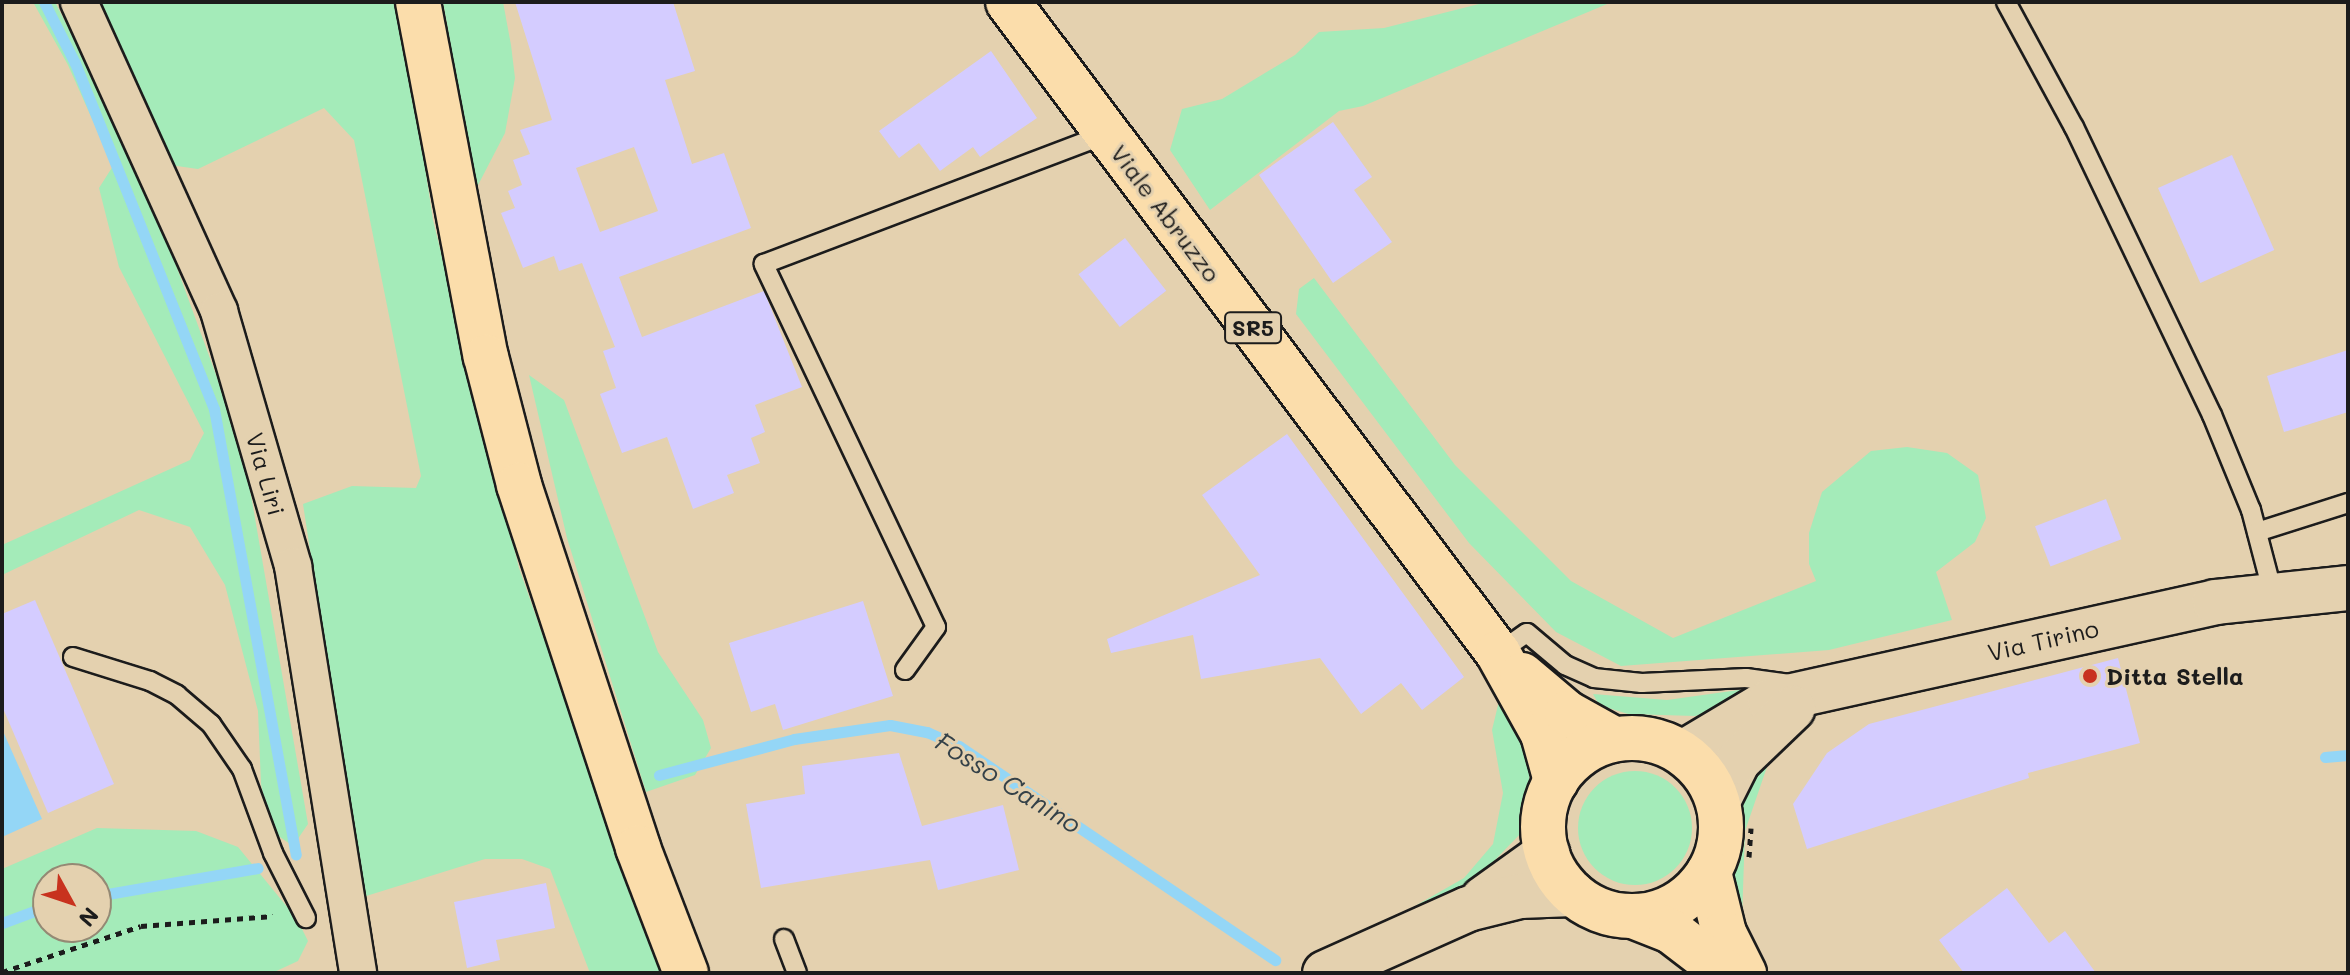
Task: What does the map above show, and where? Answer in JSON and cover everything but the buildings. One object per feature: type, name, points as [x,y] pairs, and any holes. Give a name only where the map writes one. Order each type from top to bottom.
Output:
[{"type":"main road","points":[[418,2],[486,357],[519,485],[638,848],[686,973]]},
{"type":"main road","name":"Viale Abruzzo","points":[[1008,2],[1498,653],[1543,734],[1556,781]]},
{"type":"main road","name":"Via Tirino","points":[[2273,594],[2348,570]]},
{"type":"main road","name":"Via Tirino","points":[[1683,753],[1758,706],[2200,605],[2273,594],[2348,588]]},
{"type":"main road","name":"Viale Abruzzo","points":[[1498,653],[1567,713],[1614,739]]},
{"type":"main road","name":"Via Tirino","points":[[1736,810],[1755,741],[1815,693]]},
{"type":"main road","points":[[1614,739],[1571,762],[1556,781],[1544,816],[1547,853],[1573,894],[1590,906],[1633,916],[1671,931],[1726,973]]},
{"type":"main road","name":"SR5","points":[[1614,739],[1650,741],[1683,753]]},
{"type":"main road","points":[[1683,753],[1736,810],[1721,826],[1728,869],[1724,933],[1744,973]]},
{"type":"main road","points":[[1468,909],[1547,853]]},
{"type":"main road","points":[[1633,916],[1662,911],[1728,869]]},
{"type":"main road","points":[[1325,973],[1468,909],[1520,896],[1573,894]]},
{"type":"street","name":"Via Liri","points":[[79,2],[219,311],[284,536],[358,973]]},
{"type":"lane","points":[[2006,2],[2074,127],[2212,415],[2257,532],[2273,594]]},
{"type":"lane","points":[[905,670],[936,627],[764,264],[1107,134]]},
{"type":"lane","points":[[2257,532],[2348,503]]},
{"type":"lane","points":[[1498,653],[1527,633],[1565,665],[1594,678],[1642,683],[1746,678],[1784,681],[1815,693]]},
{"type":"lane","points":[[73,657],[150,681],[177,695],[211,724],[242,769],[273,853],[306,918]]},
{"type":"lane","points":[[784,939],[797,973]]},
{"type":"path","points":[[1728,869],[1736,810]]},
{"type":"path","points":[[2,972],[141,926],[267,916],[306,918]]},
{"type":"green space","points":[[33,2],[55,2],[110,110],[157,213],[243,449],[308,824],[293,846],[277,835],[268,817],[261,784],[258,711],[225,585],[190,527],[139,510],[2,575],[2,545],[190,460],[204,433],[119,267],[99,188],[113,166],[68,65]]},
{"type":"green space","points":[[97,2],[400,2],[433,220],[519,568],[662,973],[590,973],[550,869],[522,859],[485,859],[363,897],[303,504],[352,486],[416,488],[421,476],[354,140],[324,108],[198,169],[170,165]]},
{"type":"green space","points":[[443,2],[503,2],[511,45],[515,78],[505,133],[476,189]]},
{"type":"green space","points":[[1487,2],[1612,2],[1363,106],[1339,111],[1210,210],[1170,150],[1182,109],[1222,99],[1295,55],[1319,32],[1384,28]]},
{"type":"green space","points":[[1314,278],[1455,465],[1571,581],[1673,638],[1816,581],[1809,564],[1809,533],[1822,492],[1871,451],[1907,447],[1947,453],[1978,475],[1986,518],[1975,542],[1936,572],[1952,620],[1829,650],[1621,666],[1556,632],[1469,543],[1296,314],[1299,289]]},
{"type":"green space","points":[[529,375],[564,400],[658,652],[703,720],[711,748],[695,775],[646,792],[567,538]]},
{"type":"green space","points":[[1746,689],[1725,708],[1695,716],[1628,714],[1599,705],[1593,694],[1667,700]]},
{"type":"green space","points":[[1499,701],[1518,727],[1531,764],[1523,831],[1468,888],[1415,906],[1464,878],[1493,844],[1503,793],[1492,730]]},
{"type":"green space","points":[[1769,761],[1745,831],[1742,919],[1726,885],[1739,841],[1735,796]]},
{"type":"green space","points":[[1635,771],[1667,780],[1683,796],[1692,828],[1683,860],[1667,876],[1635,885],[1603,876],[1587,860],[1578,828],[1587,796],[1603,780]]},
{"type":"green space","points":[[97,828],[196,831],[238,847],[297,919],[308,941],[298,961],[272,973],[2,973],[2,869]]},
{"type":"water","points":[[2,729],[42,819],[2,837]]},
{"type":"waterway","points":[[44,2],[75,63],[214,409],[296,855]]},
{"type":"waterway","name":"Fosso Canino","points":[[659,775],[794,739],[890,725],[927,732],[959,746],[1275,960]]},
{"type":"waterway","name":"Fosso Canino","points":[[2325,757],[2348,755]]},
{"type":"waterway","name":"Fosso Canino","points":[[112,893],[258,868]]},
{"type":"waterway","name":"Fosso Canino","points":[[2,923],[32,912]]},
{"type":"place","name":"Ditta Stella","points":[[2090,676]]}]
